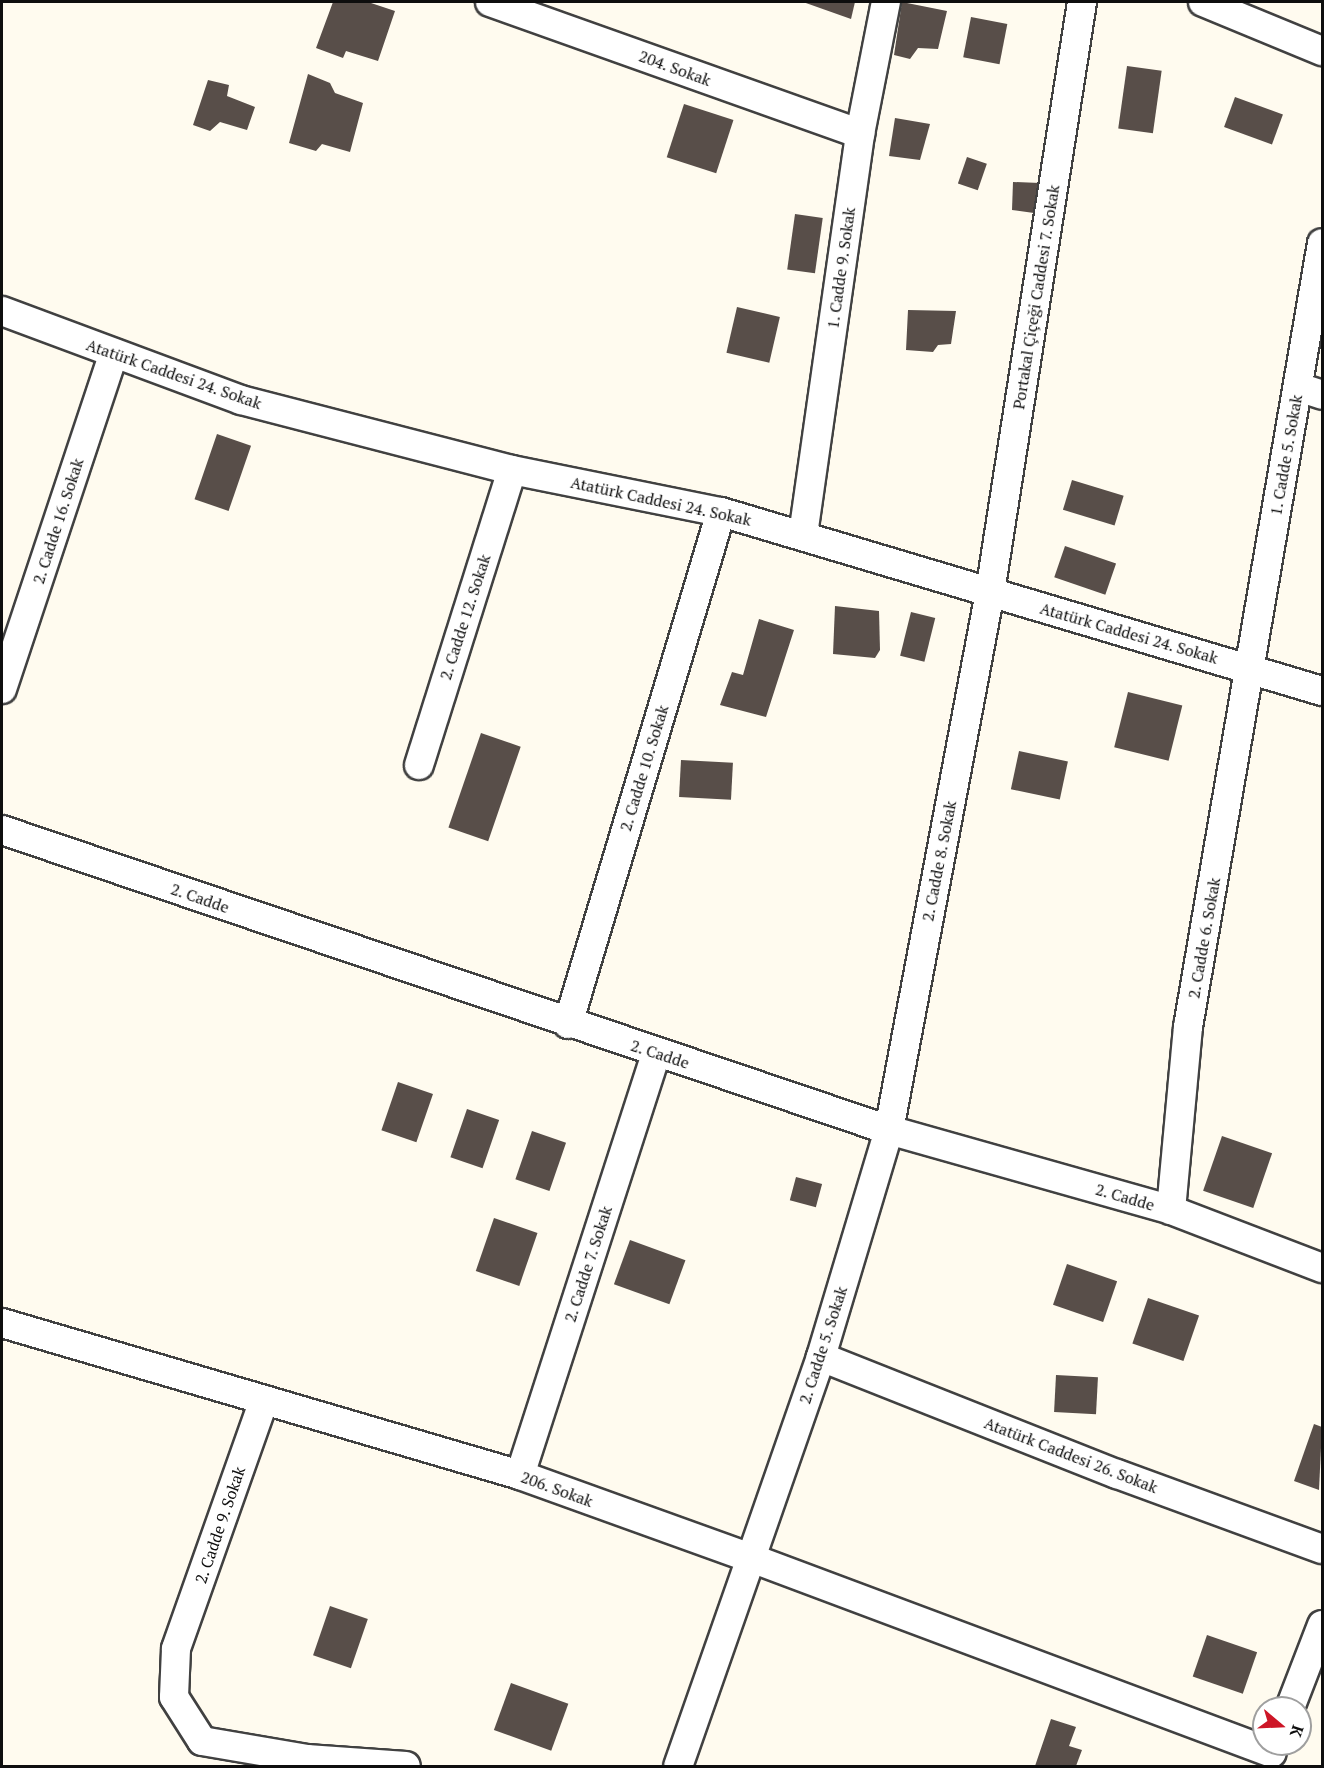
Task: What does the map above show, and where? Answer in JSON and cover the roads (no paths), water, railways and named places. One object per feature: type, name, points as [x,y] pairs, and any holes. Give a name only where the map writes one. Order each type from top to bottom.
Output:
[{"type":"street","name":"204. Sokak","points":[[490,2],[860,134]]},
{"type":"street","name":"1. Cadde 9. Sokak","points":[[803,535],[860,134],[886,2]]},
{"type":"street","name":"Portakal Çiçeği Caddesi 7. Sokak","points":[[990,592],[1082,2]]},
{"type":"street","points":[[1203,2],[1323,51]]},
{"type":"street","name":"1. Cadde 5. Sokak","points":[[1249,668],[1310,391],[1323,243]]},
{"type":"street","name":"Atatürk Caddesi 24. Sokak","points":[[2,311],[241,400],[512,470],[721,512],[1323,691]]},
{"type":"street","name":"2. Cadde 16. Sokak","points":[[2,689],[114,353]]},
{"type":"street","name":"2. Cadde 12. Sokak","points":[[419,765],[512,470]]},
{"type":"street","name":"2. Cadde 10. Sokak","points":[[568,1024],[721,512]]},
{"type":"street","name":"2. Cadde 8. Sokak","points":[[889,1130],[990,592]]},
{"type":"street","name":"2. Cadde 6. Sokak","points":[[1171,1210],[1188,1027],[1249,668]]},
{"type":"street","name":"2. Cadde","points":[[2,830],[568,1024],[889,1130],[1171,1210],[1323,1268]]},
{"type":"street","name":"2. Cadde 7. Sokak","points":[[520,1475],[656,1053]]},
{"type":"street","name":"2. Cadde 5. Sokak","points":[[752,1558],[821,1357],[889,1130]]},
{"type":"street","name":"206. Sokak","points":[[2,1323],[520,1475],[752,1558],[1252,1747]]},
{"type":"street","name":"Atatürk Caddesi 26. Sokak","points":[[821,1357],[1117,1474],[1323,1549]]},
{"type":"street","name":"2. Cadde 9. Sokak","points":[[264,1400],[176,1649],[174,1698],[202,1741],[307,1759],[406,1767]]},
{"type":"street","points":[[678,1767],[752,1558]]},
{"type":"street","points":[[1295,1696],[1323,1625]]}]
